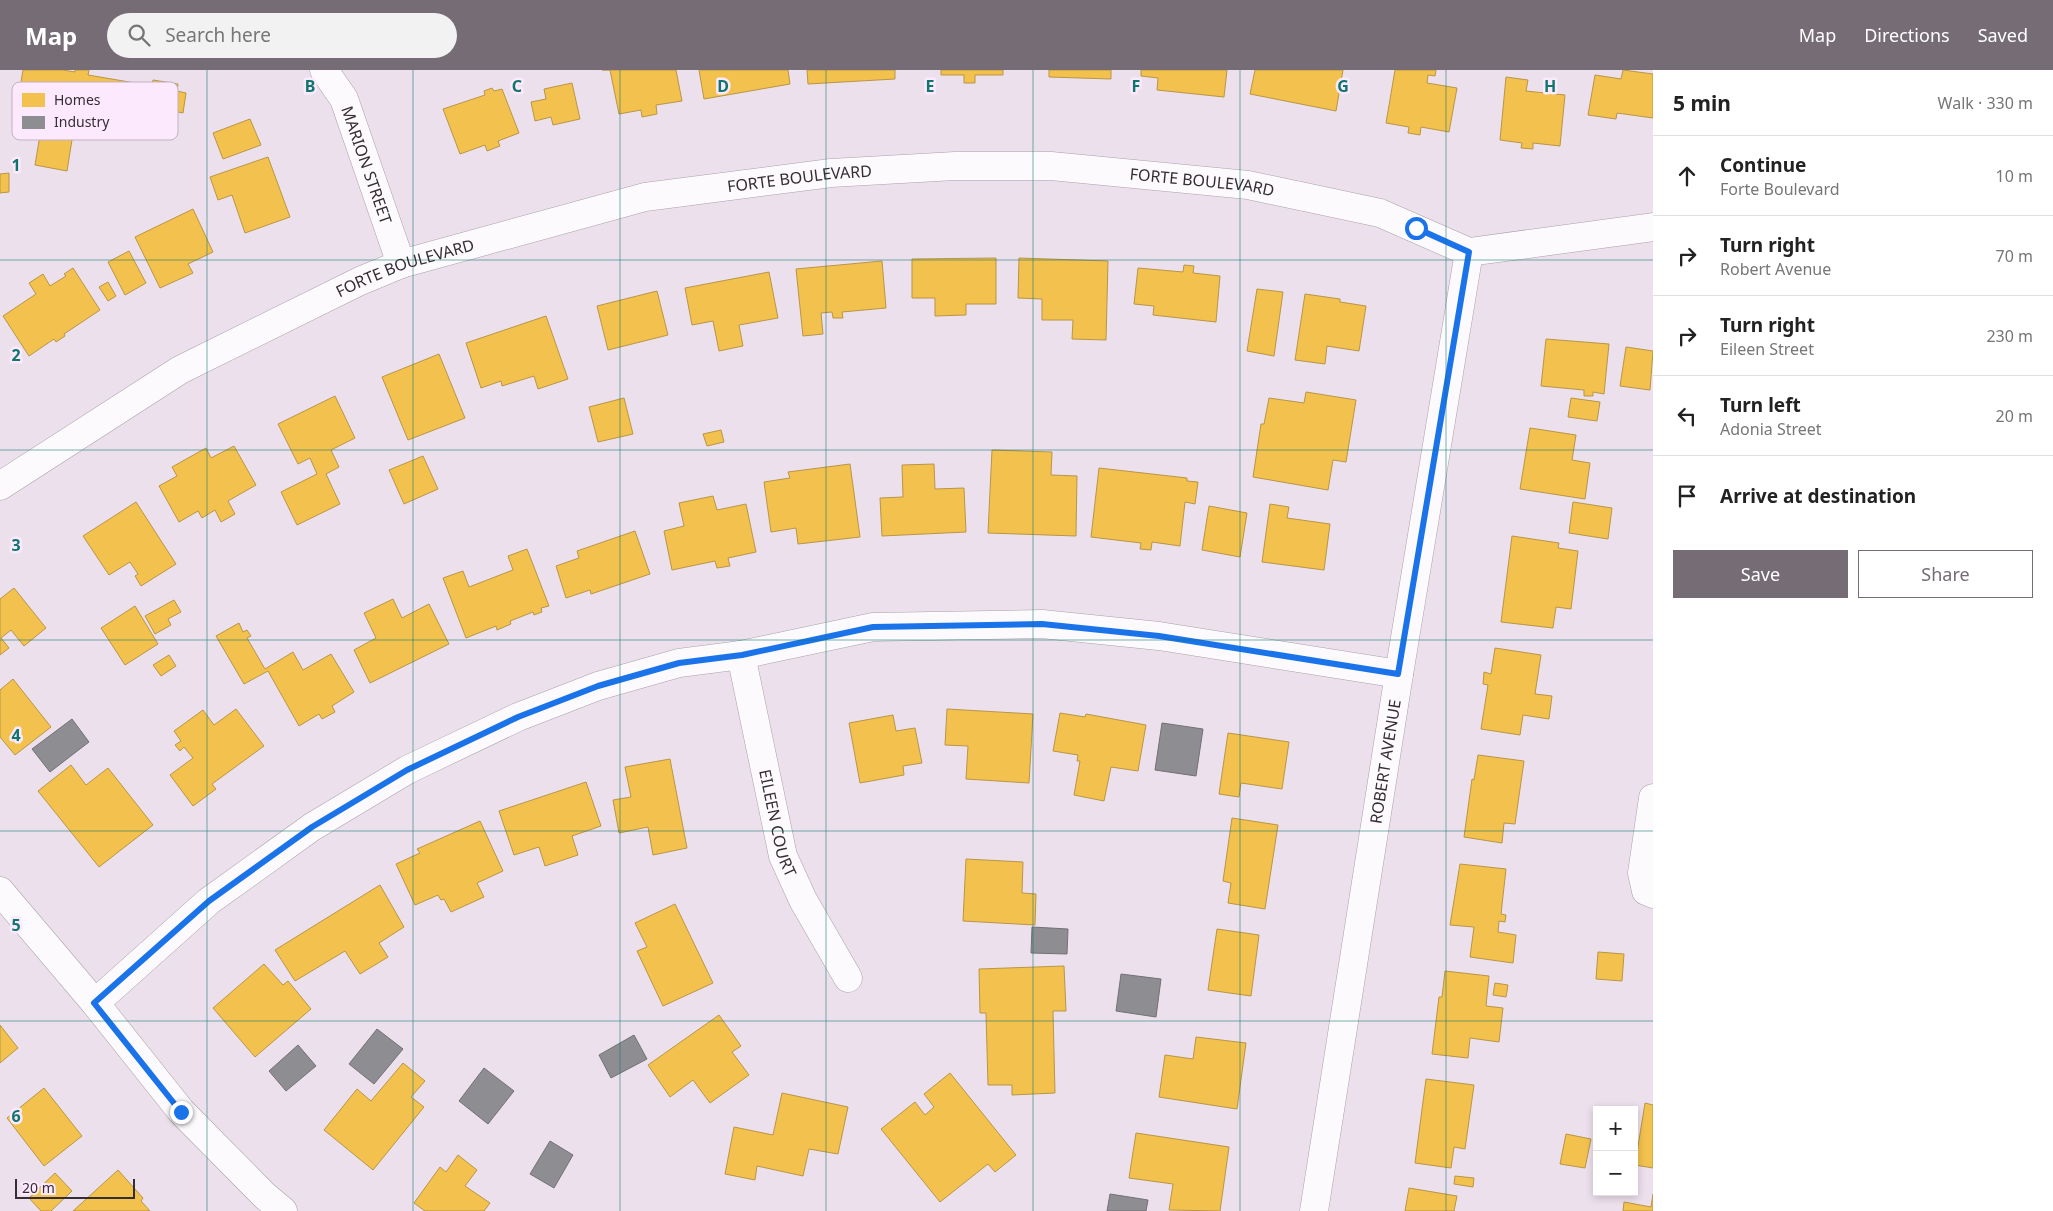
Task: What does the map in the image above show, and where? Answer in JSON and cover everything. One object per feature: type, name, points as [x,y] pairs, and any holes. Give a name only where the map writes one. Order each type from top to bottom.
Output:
[{"type":"street","name":"MARION STREET","points":[[324,70],[344,99],[401,264]]},
{"type":"street","name":"FORTE BOULEVARD","points":[[0,486],[180,370],[360,281],[401,264],[646,198],[831,173],[955,166],[1051,166],[1248,186],[1380,214],[1469,252]]},
{"type":"street","points":[[1469,252],[1653,227]]},
{"type":"street","name":"ROBERT AVENUE","points":[[1314,1211],[1398,674],[1469,252]]},
{"type":"street","points":[[94,1003],[209,901],[312,827],[407,770],[518,717],[598,686],[679,663],[742,655],[873,627],[1042,624],[1159,636],[1398,674]]},
{"type":"street","name":"EILEEN COURT","points":[[742,655],[783,856],[803,900],[848,978]]},
{"type":"street","points":[[1653,798],[1642,873],[1646,891],[1653,894]]},
{"type":"street","points":[[0,890],[181,1112],[265,1196],[283,1211]]},
{"type":"building: Homes","points":[[23,70],[63,70],[75,72],[75,70],[89,70],[88,75],[129,82],[21,82]]},
{"type":"building: Homes","points":[[610,70],[676,70],[682,101],[656,105],[657,114],[642,117],[641,110],[619,114]]},
{"type":"building: Homes","points":[[699,70],[788,70],[790,84],[704,99]]},
{"type":"building: Homes","points":[[807,70],[895,70],[895,79],[808,84]]},
{"type":"building: Homes","points":[[941,70],[1003,70],[1003,75],[975,75],[975,83],[964,83],[964,75],[941,75]]},
{"type":"building: Homes","points":[[1049,70],[1111,70],[1111,79],[1049,77]]},
{"type":"building: Homes","points":[[1141,70],[1227,70],[1224,97],[1157,90],[1158,78],[1141,76]]},
{"type":"building: Homes","points":[[1255,70],[1343,70],[1336,111],[1250,94]]},
{"type":"building: Homes","points":[[1395,70],[1436,70],[1435,76],[1428,75],[1427,83],[1457,88],[1449,132],[1421,127],[1420,135],[1408,133],[1409,127],[1386,123]]},
{"type":"building: Homes","points":[[1623,70],[1653,74],[1653,118],[1617,113],[1616,119],[1588,115],[1595,75],[1621,79]]},
{"type":"building: Homes","points":[[1506,77],[1528,80],[1526,91],[1565,95],[1560,146],[1533,143],[1533,149],[1521,148],[1522,143],[1500,140]]},
{"type":"building: Homes","points":[[572,83],[580,119],[553,125],[551,117],[535,121],[531,102],[546,99],[544,89]]},
{"type":"building: Homes","points":[[492,88],[494,91],[502,89],[519,133],[498,141],[500,146],[487,151],[485,145],[460,154],[443,109],[485,95],[484,91]]},
{"type":"building: Homes","points":[[178,91],[186,93],[183,113],[178,112]]},
{"type":"building: Homes","points":[[250,119],[261,145],[223,159],[213,133]]},
{"type":"building: Homes","points":[[39,140],[72,140],[67,171],[35,165]]},
{"type":"building: Homes","points":[[268,157],[290,217],[245,233],[232,195],[218,200],[210,177]]},
{"type":"building: Homes","points":[[9,173],[9,192],[0,193],[0,174]]},
{"type":"building: Homes","points":[[193,209],[213,252],[188,264],[193,273],[160,288],[135,237]]},
{"type":"building: Homes","points":[[129,251],[146,283],[125,295],[108,262]]},
{"type":"building: Homes","points":[[996,258],[996,304],[966,304],[966,315],[935,316],[935,298],[912,298],[912,259]]},
{"type":"building: Homes","points":[[1019,258],[1108,261],[1106,340],[1072,339],[1073,320],[1042,320],[1042,299],[1018,298]]},
{"type":"building: Homes","points":[[882,261],[886,308],[842,312],[843,318],[833,318],[832,312],[821,313],[823,334],[803,336],[796,269]]},
{"type":"building: Homes","points":[[1184,265],[1194,266],[1193,273],[1220,276],[1216,322],[1153,315],[1154,306],[1134,304],[1138,268],[1183,272]]},
{"type":"building: Homes","points":[[73,268],[100,310],[64,334],[65,336],[56,342],[54,339],[29,356],[3,316],[36,294],[29,283],[43,274],[50,286],[66,276],[64,274]]},
{"type":"building: Homes","points":[[769,272],[778,318],[739,325],[743,346],[719,351],[713,321],[692,325],[685,288]]},
{"type":"building: Homes","points":[[108,282],[116,296],[108,301],[99,287]]},
{"type":"building: Homes","points":[[1257,289],[1283,292],[1274,356],[1247,351]]},
{"type":"building: Homes","points":[[657,291],[668,335],[608,350],[597,306]]},
{"type":"building: Homes","points":[[1305,294],[1340,299],[1340,302],[1366,306],[1359,351],[1327,346],[1325,364],[1295,360]]},
{"type":"building: Homes","points":[[546,316],[568,379],[538,389],[534,376],[502,386],[501,381],[481,388],[466,343]]},
{"type":"building: Homes","points":[[1546,339],[1609,344],[1604,394],[1593,392],[1593,396],[1584,396],[1584,390],[1541,386]]},
{"type":"building: Homes","points":[[1626,347],[1653,351],[1650,390],[1620,386]]},
{"type":"building: Homes","points":[[439,354],[465,418],[408,440],[382,377]]},
{"type":"building: Homes","points":[[1306,392],[1356,400],[1346,462],[1333,460],[1328,490],[1253,477],[1261,424],[1264,424],[1269,398],[1304,403]]},
{"type":"building: Homes","points":[[335,396],[355,438],[331,450],[339,467],[326,474],[340,504],[297,525],[281,492],[317,474],[310,458],[298,464],[278,424]]},
{"type":"building: Homes","points":[[624,398],[633,434],[598,442],[589,407]]},
{"type":"building: Homes","points":[[1571,398],[1600,402],[1597,421],[1568,417]]},
{"type":"building: Homes","points":[[1530,428],[1576,435],[1572,460],[1590,463],[1585,499],[1520,489]]},
{"type":"building: Homes","points":[[721,430],[724,442],[707,446],[703,434]]},
{"type":"building: Homes","points":[[234,446],[256,485],[228,501],[235,514],[221,522],[215,510],[202,518],[198,511],[179,522],[159,486],[177,476],[172,467],[206,448],[211,458]]},
{"type":"building: Homes","points":[[992,450],[1052,452],[1051,475],[1077,476],[1076,536],[988,533]]},
{"type":"building: Homes","points":[[423,456],[438,489],[404,504],[389,470]]},
{"type":"building: Homes","points":[[850,464],[860,537],[798,544],[796,528],[771,532],[764,482],[790,478],[788,472]]},
{"type":"building: Homes","points":[[934,464],[935,489],[964,488],[966,532],[882,536],[880,498],[903,497],[902,465]]},
{"type":"building: Homes","points":[[1099,468],[1187,478],[1187,481],[1198,482],[1195,504],[1185,502],[1180,546],[1152,542],[1151,550],[1140,549],[1141,543],[1091,537]]},
{"type":"building: Homes","points":[[713,496],[717,510],[746,504],[756,552],[728,558],[730,566],[717,568],[715,561],[672,570],[664,531],[684,526],[679,503]]},
{"type":"building: Homes","points":[[136,502],[176,564],[141,586],[135,576],[138,574],[130,562],[109,575],[83,536]]},
{"type":"building: Homes","points":[[1573,502],[1612,508],[1608,539],[1569,533]]},
{"type":"building: Homes","points":[[1270,504],[1289,507],[1287,518],[1330,524],[1324,570],[1262,562]]},
{"type":"building: Homes","points":[[1209,506],[1247,513],[1240,557],[1202,550]]},
{"type":"building: Homes","points":[[635,531],[650,574],[591,594],[590,590],[566,598],[556,566],[579,558],[577,551]]},
{"type":"building: Homes","points":[[1512,536],[1559,543],[1558,548],[1578,551],[1571,609],[1556,607],[1553,628],[1501,622]]},
{"type":"building: Homes","points":[[527,549],[549,606],[541,608],[542,612],[534,615],[533,612],[510,621],[511,624],[497,630],[496,626],[466,638],[443,578],[463,571],[469,587],[513,570],[508,556]]},
{"type":"building: Homes","points":[[14,588],[46,628],[24,646],[11,630],[1,638],[9,648],[0,655],[0,599]]},
{"type":"building: Homes","points":[[393,599],[402,618],[429,604],[449,644],[370,683],[354,650],[376,638],[364,613]]},
{"type":"building: Homes","points":[[174,600],[181,612],[168,619],[171,625],[155,634],[145,616]]},
{"type":"building: Homes","points":[[135,606],[158,644],[125,665],[101,628]]},
{"type":"building: Homes","points":[[239,623],[243,632],[247,630],[251,636],[247,638],[265,669],[293,652],[303,670],[331,654],[354,692],[332,706],[335,712],[322,719],[319,714],[299,726],[268,671],[244,684],[216,636]]},
{"type":"building: Homes","points":[[1495,648],[1541,655],[1535,694],[1552,696],[1549,719],[1523,715],[1520,735],[1481,729],[1488,685],[1483,684],[1484,672],[1491,674]]},
{"type":"building: Homes","points":[[169,655],[176,666],[161,676],[153,665]]},
{"type":"building: Homes","points":[[13,679],[51,727],[15,755],[0,737],[0,690]]},
{"type":"building: Homes","points":[[236,709],[264,746],[212,784],[216,789],[193,806],[170,775],[193,758],[184,747],[180,751],[175,745],[181,741],[174,731],[203,710],[214,725]]},
{"type":"building: Homes","points":[[947,709],[1033,714],[1029,783],[966,779],[968,746],[945,745]]},
{"type":"building: Homes","points":[[1060,713],[1085,717],[1086,714],[1146,725],[1138,771],[1111,767],[1104,801],[1074,795],[1080,761],[1077,761],[1078,755],[1053,751]]},
{"type":"building: Homes","points":[[893,715],[896,731],[915,728],[922,763],[903,766],[904,775],[860,783],[849,723]]},
{"type":"building: Homes","points":[[1228,733],[1289,742],[1282,789],[1241,783],[1239,797],[1219,794]]},
{"type":"building: Homes","points":[[1478,755],[1524,761],[1515,824],[1504,823],[1502,843],[1464,837],[1472,779],[1474,780]]},
{"type":"building: Homes","points":[[670,759],[687,848],[653,855],[648,827],[619,833],[613,800],[631,797],[625,767]]},
{"type":"building: Homes","points":[[71,765],[86,785],[108,768],[153,825],[99,867],[38,791]]},
{"type":"building: Homes","points":[[586,782],[601,826],[572,836],[578,855],[545,866],[539,847],[514,855],[499,811]]},
{"type":"building: Homes","points":[[1232,818],[1278,825],[1265,909],[1228,903],[1231,883],[1223,881]]},
{"type":"building: Homes","points":[[480,821],[503,871],[477,883],[484,897],[451,912],[444,899],[441,900],[438,895],[415,905],[396,864],[420,853],[417,849]]},
{"type":"building: Homes","points":[[966,859],[1023,862],[1022,893],[1036,894],[1035,925],[963,921]]},
{"type":"building: Homes","points":[[1460,864],[1506,869],[1501,914],[1506,915],[1505,922],[1499,921],[1498,932],[1516,935],[1513,963],[1470,957],[1474,927],[1450,925]]},
{"type":"building: Homes","points":[[380,885],[404,927],[379,943],[388,957],[360,974],[345,951],[295,981],[275,950]]},
{"type":"building: Homes","points":[[675,904],[713,983],[663,1006],[637,951],[647,947],[635,923]]},
{"type":"building: Homes","points":[[1217,929],[1259,935],[1251,996],[1208,990]]},
{"type":"building: Homes","points":[[1598,952],[1624,954],[1622,981],[1596,979]]},
{"type":"building: Homes","points":[[264,964],[283,985],[288,981],[311,1009],[255,1057],[213,1008]]},
{"type":"building: Homes","points":[[1064,966],[1066,1011],[1053,1011],[1055,1093],[1012,1095],[1012,1085],[988,1085],[986,1013],[980,1013],[979,969]]},
{"type":"building: Homes","points":[[1445,971],[1489,976],[1486,1006],[1503,1008],[1499,1042],[1470,1038],[1468,1058],[1432,1054],[1439,997],[1442,997]]},
{"type":"building: Homes","points":[[1495,983],[1508,985],[1506,997],[1493,995]]},
{"type":"building: Homes","points":[[719,1015],[741,1046],[732,1052],[749,1075],[710,1103],[693,1080],[670,1097],[648,1065]]},
{"type":"building: Homes","points":[[0,1025],[18,1048],[0,1063]]},
{"type":"building: Homes","points":[[1196,1037],[1246,1043],[1237,1109],[1159,1097],[1165,1055],[1193,1059]]},
{"type":"building: Homes","points":[[403,1063],[425,1081],[411,1097],[424,1107],[373,1170],[324,1130],[357,1089],[371,1101]]},
{"type":"building: Homes","points":[[950,1073],[1016,1155],[995,1172],[988,1164],[940,1202],[881,1129],[915,1102],[925,1115],[934,1107],[924,1094]]},
{"type":"building: Homes","points":[[1426,1079],[1474,1085],[1465,1149],[1454,1147],[1451,1168],[1415,1163]]},
{"type":"building: Homes","points":[[44,1088],[82,1136],[44,1166],[7,1118]]},
{"type":"building: Homes","points":[[782,1093],[848,1107],[838,1154],[809,1149],[803,1176],[757,1166],[755,1180],[725,1174],[734,1127],[773,1135]]},
{"type":"building: Homes","points":[[1645,1103],[1653,1105],[1653,1168],[1638,1166],[1638,1146]]},
{"type":"building: Homes","points":[[1136,1133],[1229,1147],[1220,1211],[1169,1210],[1173,1184],[1129,1178]]},
{"type":"building: Homes","points":[[1566,1134],[1591,1139],[1585,1168],[1560,1164]]},
{"type":"building: Homes","points":[[458,1155],[477,1170],[465,1186],[490,1203],[484,1211],[425,1211],[414,1203],[440,1167],[446,1172]]},
{"type":"building: Homes","points":[[118,1170],[143,1198],[141,1201],[150,1211],[73,1211]]},
{"type":"building: Homes","points":[[55,1173],[72,1191],[51,1211],[41,1211],[29,1198]]},
{"type":"building: Homes","points":[[1455,1176],[1474,1178],[1473,1187],[1454,1184]]},
{"type":"building: Homes","points":[[1409,1188],[1457,1196],[1454,1211],[1405,1211]]},
{"type":"building: Homes","points":[[1653,1194],[1653,1211],[1623,1211],[1624,1202],[1651,1207]]},
{"type":"building: Industry","points":[[72,719],[89,742],[50,772],[32,749]]},
{"type":"building: Industry","points":[[1162,723],[1203,729],[1196,776],[1155,770]]},
{"type":"building: Industry","points":[[1032,927],[1068,929],[1067,954],[1031,953]]},
{"type":"building: Industry","points":[[1121,974],[1161,979],[1156,1017],[1116,1011]]},
{"type":"building: Industry","points":[[377,1029],[403,1049],[374,1084],[349,1064]]},
{"type":"building: Industry","points":[[634,1035],[647,1059],[611,1078],[599,1055]]},
{"type":"building: Industry","points":[[298,1045],[316,1066],[286,1091],[269,1071]]},
{"type":"building: Industry","points":[[484,1068],[514,1091],[488,1124],[459,1101]]},
{"type":"building: Industry","points":[[550,1141],[573,1155],[554,1188],[530,1174]]},
{"type":"building: Industry","points":[[1110,1194],[1148,1200],[1146,1211],[1107,1211]]},
{"type":"route","points":[[181,1112],[94,1003],[209,901],[312,827],[407,770],[518,717],[598,686],[679,663],[742,655],[873,627],[1042,624],[1159,636],[1398,674],[1469,252],[1416,228]]}]
